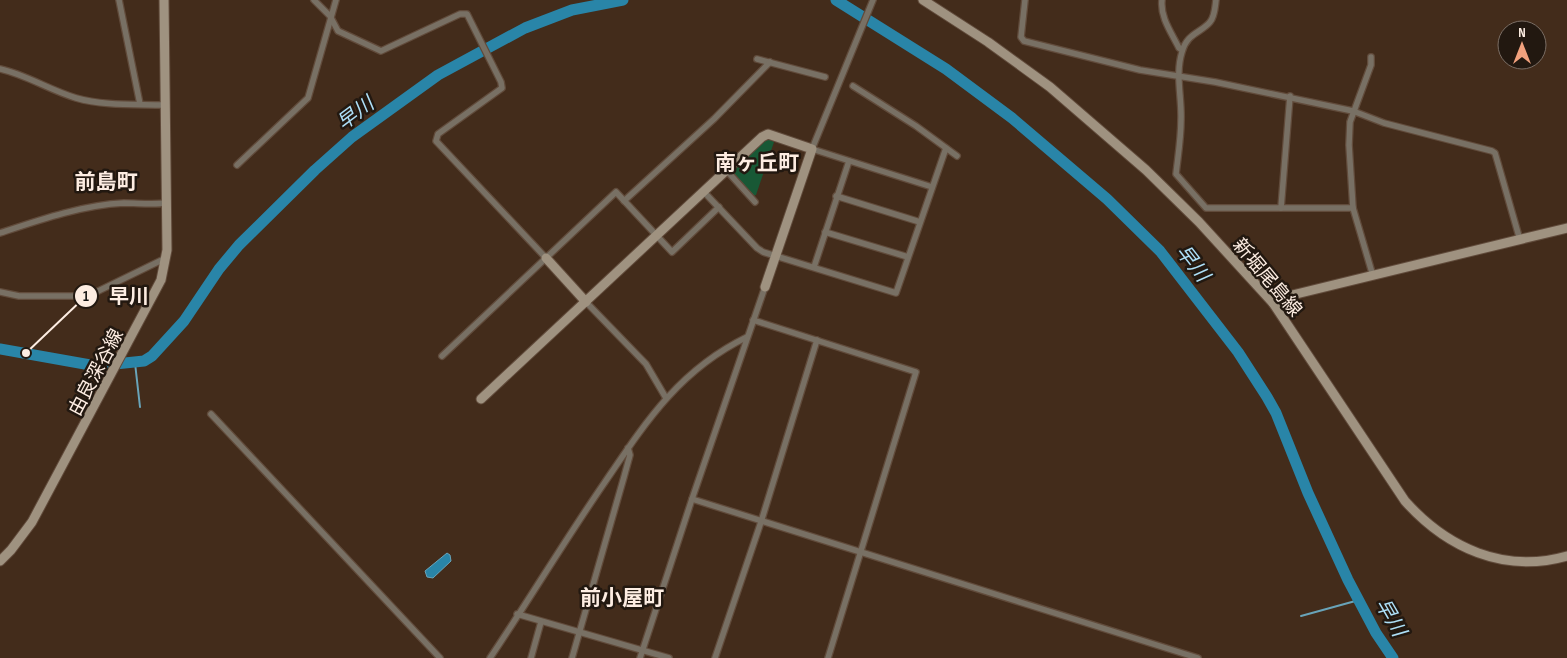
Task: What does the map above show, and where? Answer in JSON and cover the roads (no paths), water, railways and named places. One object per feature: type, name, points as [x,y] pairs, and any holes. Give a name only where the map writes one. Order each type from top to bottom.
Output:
[{"type":"main road","name":"由良深谷線","points":[[0,561],[11,550],[32,522],[159,284],[166,258],[164,0]]},
{"type":"main road","name":"新堀尾島線","points":[[923,0],[1027,70],[1109,136],[1180,203],[1273,303],[1406,501],[1438,533],[1458,545],[1487,556],[1526,562],[1553,560],[1567,556]]},
{"type":"main road","points":[[481,399],[766,134],[812,149],[766,287]]},
{"type":"main road","points":[[1273,303],[1284,297],[1567,228]]},
{"type":"main road","points":[[546,258],[586,302]]},
{"type":"street","points":[[119,0],[140,104]]},
{"type":"street","points":[[314,0],[330,16],[338,31],[375,50],[384,52],[414,35],[460,14],[467,14],[501,82],[502,88],[438,134],[436,141],[546,258]]},
{"type":"street","points":[[237,165],[308,98],[336,0]]},
{"type":"street","points":[[873,0],[812,149],[932,187]]},
{"type":"street","points":[[1025,0],[1021,37],[1024,41],[1140,70],[1290,96],[1354,111],[1384,123],[1492,151],[1498,160],[1520,240]]},
{"type":"street","points":[[1162,0],[1161,10],[1163,16],[1182,50]]},
{"type":"street","points":[[1216,0],[1213,17],[1209,23],[1194,32],[1182,50],[1179,77],[1181,121],[1176,174],[1206,208],[1353,208]]},
{"type":"street","points":[[1371,57],[1371,65],[1350,122],[1349,145],[1353,208],[1373,276]]},
{"type":"street","points":[[757,59],[825,77]]},
{"type":"street","points":[[624,202],[714,118],[770,62]]},
{"type":"street","points":[[0,69],[26,76],[56,91],[84,100],[164,105]]},
{"type":"street","points":[[853,86],[957,156]]},
{"type":"street","points":[[1281,208],[1290,96]]},
{"type":"street","points":[[704,192],[757,248],[776,256],[896,293],[946,148]]},
{"type":"street","points":[[814,268],[836,196],[850,161]]},
{"type":"street","points":[[727,171],[756,202]]},
{"type":"street","points":[[442,356],[616,192],[672,252],[719,207]]},
{"type":"street","points":[[836,196],[920,222]]},
{"type":"street","points":[[0,233],[38,220],[88,209],[122,204],[166,203]]},
{"type":"street","points":[[825,232],[908,258]]},
{"type":"street","points":[[0,292],[19,296],[88,296],[166,258]]},
{"type":"street","points":[[640,658],[747,337],[766,287]]},
{"type":"street","points":[[586,302],[646,364],[666,398]]},
{"type":"street","points":[[753,320],[916,372],[828,658]]},
{"type":"street","points":[[490,658],[648,418],[694,371],[747,337]]},
{"type":"street","points":[[716,658],[761,522],[817,340]]},
{"type":"street","points":[[211,414],[440,658]]},
{"type":"street","points":[[572,658],[628,462],[630,451],[628,448]]},
{"type":"street","points":[[692,499],[1198,658]]},
{"type":"street","points":[[518,614],[669,658]]},
{"type":"street","points":[[531,658],[541,622]]},
{"type":"water","points":[[447,553],[450,555],[451,561],[433,578],[427,577],[425,571]]},
{"type":"waterway","name":"早川","points":[[0,349],[96,366],[144,361],[152,356],[184,321],[219,269],[239,245],[315,170],[352,137],[438,75],[525,28],[572,10],[623,0]]},
{"type":"waterway","name":"早川","points":[[836,0],[946,69],[1012,118],[1107,199],[1160,251],[1238,352],[1267,397],[1276,413],[1308,493],[1348,580],[1376,633],[1393,658]]},
{"type":"waterway","points":[[135,363],[140,407]]},
{"type":"waterway","points":[[1301,616],[1359,600]]},
{"type":"place","name":"早川","points":[[26,353]]},
{"type":"district","name":"南ヶ丘町","points":[[757,163]]},
{"type":"district","name":"前島町","points":[[106,182]]},
{"type":"district","name":"前小屋町","points":[[622,598]]}]
